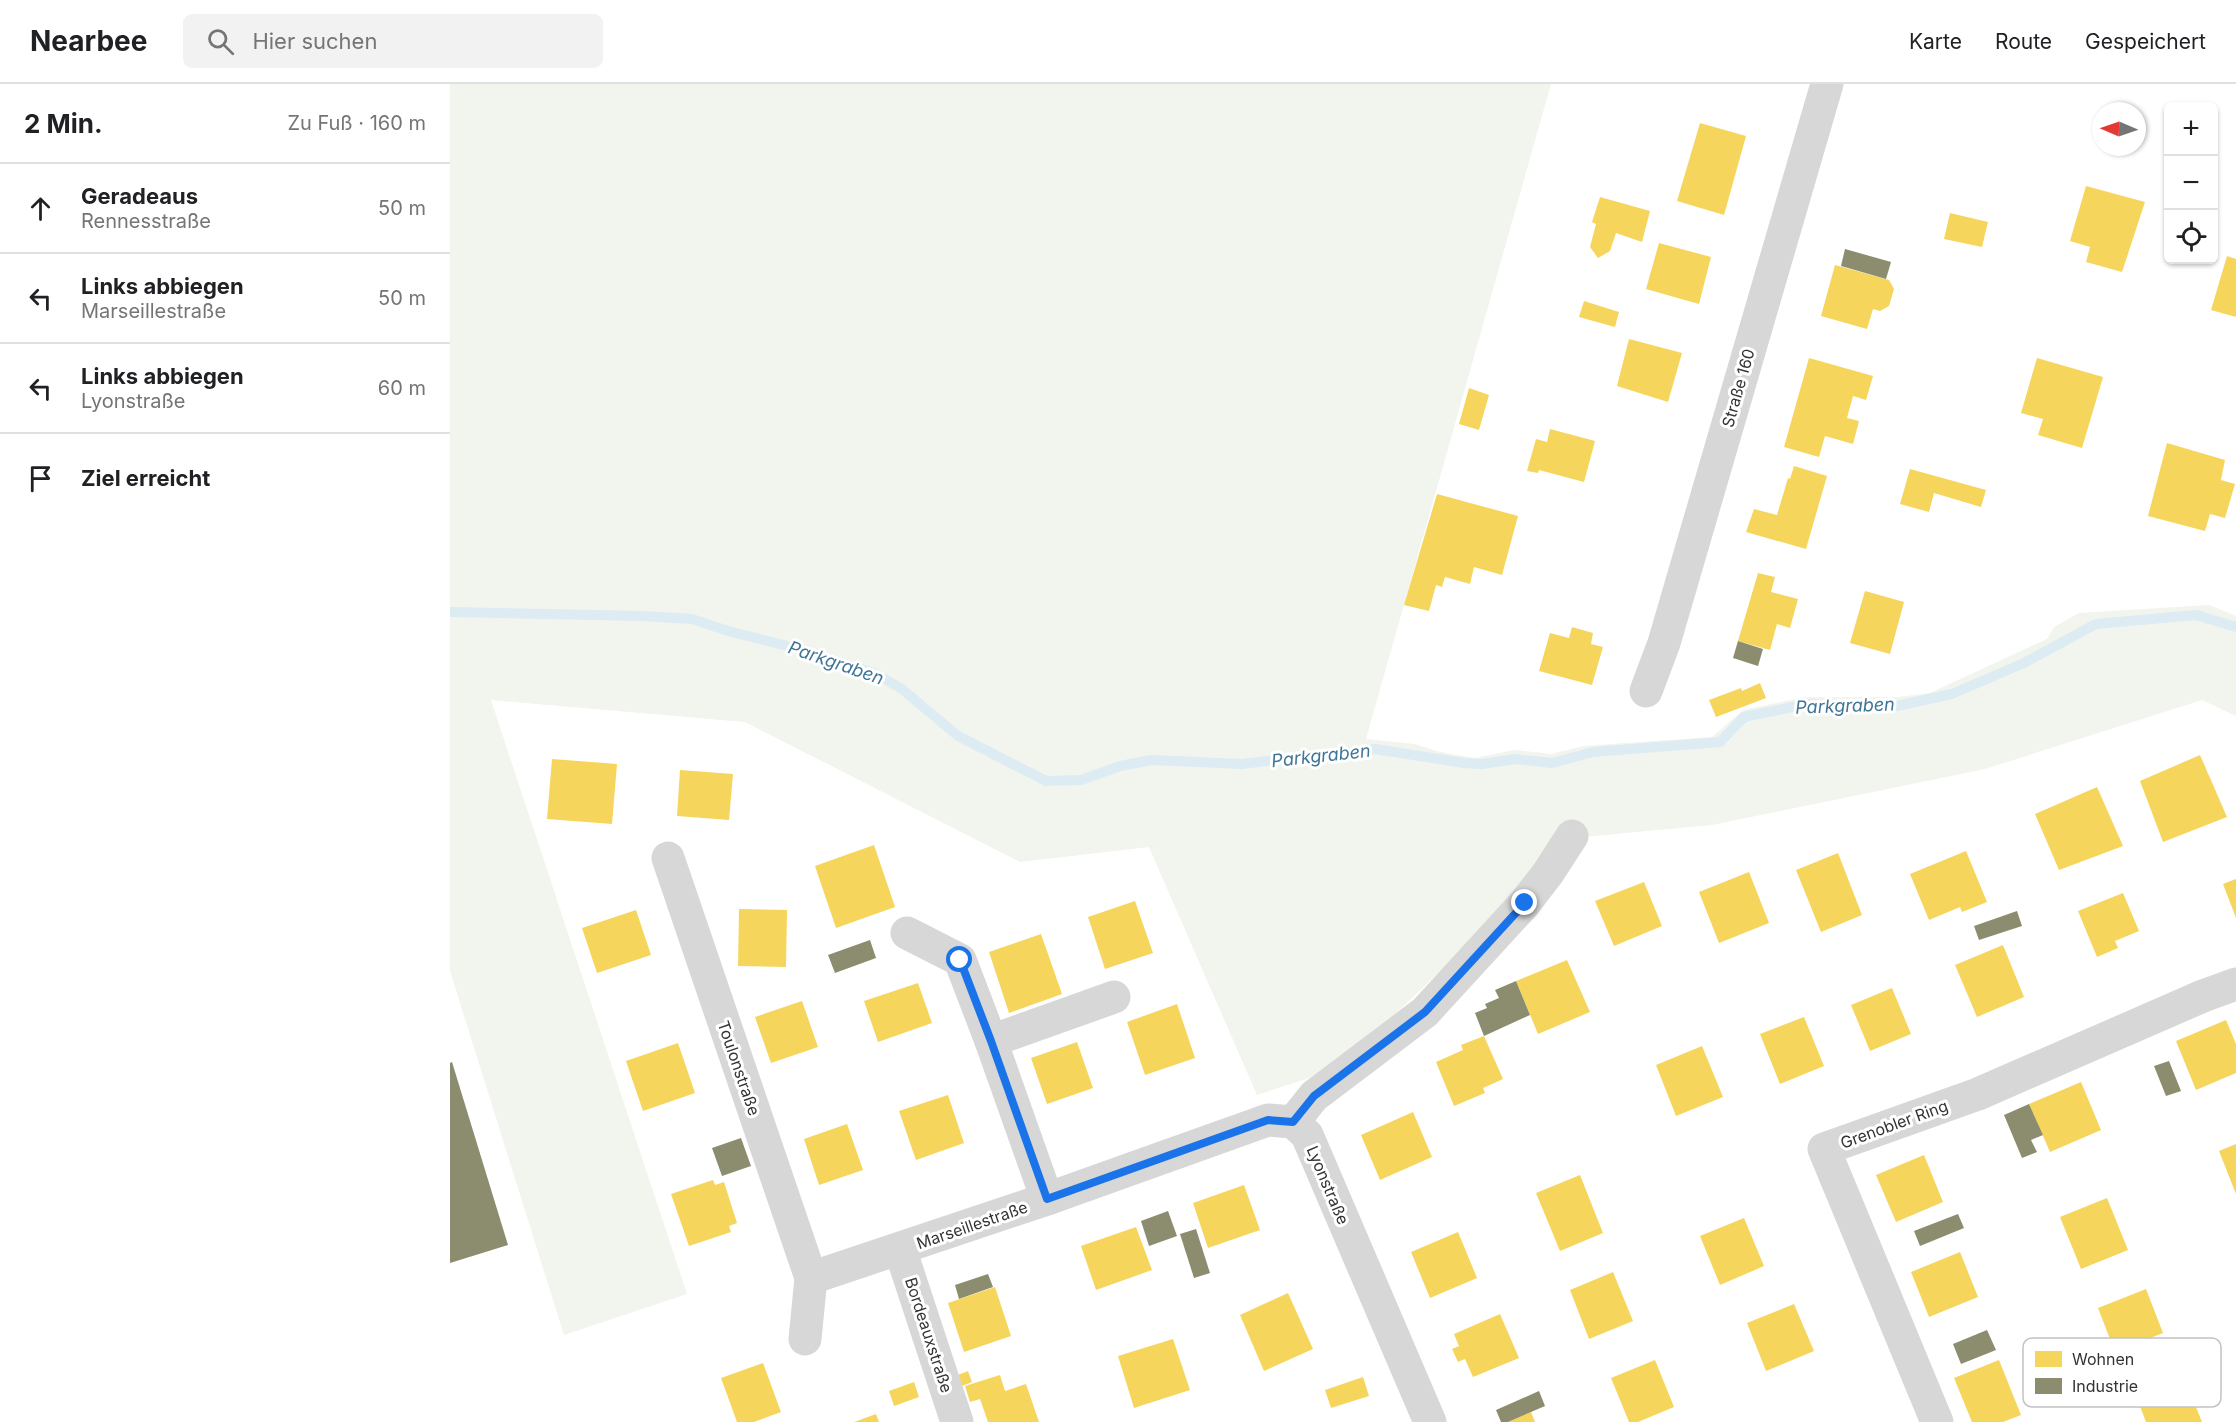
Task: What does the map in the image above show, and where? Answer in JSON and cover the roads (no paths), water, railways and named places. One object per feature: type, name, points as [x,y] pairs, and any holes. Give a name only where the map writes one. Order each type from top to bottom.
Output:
[{"type":"street","name":"Straße 160","points":[[1646,691],[1664,643],[1827,84]]},
{"type":"street","points":[[1293,1122],[1314,1096],[1425,1012],[1525,903],[1572,836]]},
{"type":"street","name":"Toulonstraße","points":[[668,858],[811,1278]]},
{"type":"street","points":[[907,933],[960,960],[1047,1199]]},
{"type":"street","name":"Grenobler Ring","points":[[1938,1422],[1824,1149],[1978,1094],[2203,996],[2236,984]]},
{"type":"street","points":[[991,1041],[1114,997]]},
{"type":"street","name":"Marseillestraße","points":[[811,1278],[1047,1199],[1268,1120],[1293,1122]]},
{"type":"street","name":"Lyonstraße","points":[[1293,1122],[1307,1135],[1430,1422]]},
{"type":"street","name":"Bordeauxstraße","points":[[900,1249],[957,1422]]},
{"type":"street","points":[[805,1340],[811,1278]]},
{"type":"waterway","name":"Parkgraben","points":[[450,612],[692,619],[728,631],[803,650],[876,674],[902,689],[958,736],[1046,781],[1081,780],[1120,766],[1152,760],[1241,764],[1375,749],[1464,763],[1482,764],[1515,759],[1552,763],[1593,752],[1720,742],[1744,717],[1807,704],[1897,706],[1952,694],[2024,663],[2096,624],[2196,615],[2236,627]]}]
